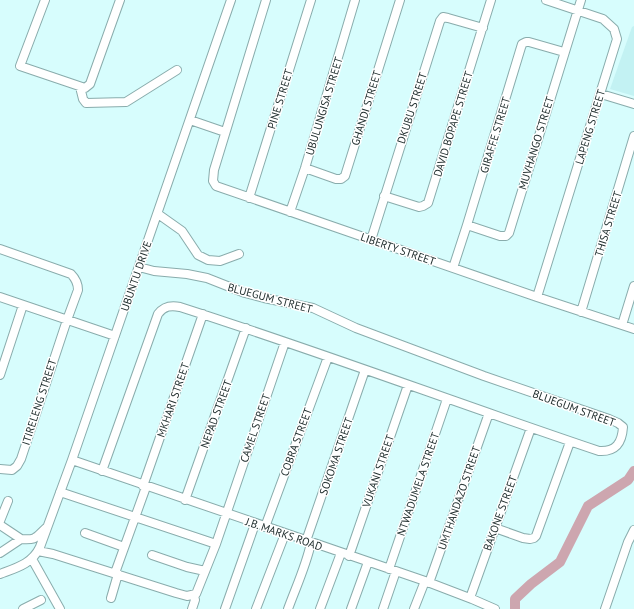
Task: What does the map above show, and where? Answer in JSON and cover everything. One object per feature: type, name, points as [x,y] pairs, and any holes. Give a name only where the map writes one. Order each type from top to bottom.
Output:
[{"type":"street","points":[[45,0],[20,66],[85,88],[90,84],[120,0]]},
{"type":"street","name":"LIBERTY STREET","points":[[266,0],[214,170],[213,181],[218,187],[634,329]]},
{"type":"street","name":"PINE STREET","points":[[249,198],[311,0]]},
{"type":"street","name":"UBULUNGISA STREET","points":[[290,212],[305,168],[356,0]]},
{"type":"street","name":"GHANDI STREET","points":[[305,168],[336,179],[345,176],[399,0]]},
{"type":"street","name":"DAVID BOPAPE STREET","points":[[384,196],[419,206],[423,206],[428,203],[491,0]]},
{"type":"street","name":"LAPENG STREET","points":[[537,297],[616,44],[616,34],[610,25],[603,19],[546,0]]},
{"type":"street","name":"MUVHANGO STREET","points":[[467,224],[500,236],[506,236],[509,233],[581,0]]},
{"type":"street","name":"UBUNTU DRIVE","points":[[38,551],[72,460],[158,214],[228,1]]},
{"type":"street","name":"DKUBU STREET","points":[[371,240],[440,21],[443,17],[483,28]]},
{"type":"street","name":"GIRAFFE STREET","points":[[452,268],[522,44],[529,42],[564,52]]},
{"type":"street","points":[[80,87],[83,99],[86,103],[124,102],[177,70]]},
{"type":"street","points":[[601,94],[634,104]]},
{"type":"street","points":[[190,120],[225,132]]},
{"type":"street","name":"THISA STREET","points":[[581,312],[634,136]]},
{"type":"street","points":[[158,214],[182,231],[198,255],[208,260],[220,261],[239,254]]},
{"type":"street","points":[[0,249],[62,270],[71,274],[75,278],[77,281],[78,290],[67,320]]},
{"type":"street","name":"BLUEGUM STREET","points":[[102,471],[158,314],[161,310],[169,306],[175,306],[203,314],[246,328],[599,452],[607,452],[613,449],[618,444],[622,435],[622,427],[618,423],[609,419],[484,376],[349,325],[313,308],[264,298],[207,278],[139,268]]},
{"type":"street","points":[[622,325],[634,286]]},
{"type":"street","points":[[0,297],[115,336]]},
{"type":"street","points":[[0,375],[23,305]]},
{"type":"street","name":"MKHARI STREET","points":[[111,598],[124,547],[203,314]]},
{"type":"street","name":"ITIRELENG STREET","points":[[0,469],[12,470],[17,466],[21,458],[67,320]]},
{"type":"street","name":"NEPAD STREET","points":[[185,500],[246,328]]},
{"type":"street","name":"CAMEL STREET","points":[[192,609],[195,600],[194,595],[199,589],[216,544],[285,342]]},
{"type":"street","name":"COBRA STREET","points":[[265,527],[328,357]]},
{"type":"street","name":"SOKOMA STREET","points":[[288,609],[296,585],[306,565],[309,542],[365,370]]},
{"type":"street","name":"VUKANI STREET","points":[[320,609],[345,554],[408,385]]},
{"type":"street","name":"NTWADUMELA STREET","points":[[383,609],[392,570],[447,399]]},
{"type":"street","name":"UMTHANDAZO STREET","points":[[414,609],[427,582],[489,413]]},
{"type":"street","name":"BAKONE STREET","points":[[470,598],[531,428]]},
{"type":"street","points":[[495,528],[530,539],[536,536],[570,442]]},
{"type":"street","name":"J.B. MARKS ROAD","points":[[72,460],[427,582],[495,609]]},
{"type":"street","points":[[60,492],[216,544]]},
{"type":"street","points":[[8,501],[1,525],[21,539],[34,539],[48,526]]},
{"type":"street","points":[[225,609],[255,524]]},
{"type":"street","points":[[605,609],[630,550],[634,530]]},
{"type":"street","points":[[85,533],[124,547]]},
{"type":"street","points":[[256,609],[285,534]]},
{"type":"street","points":[[0,553],[21,539]]},
{"type":"street","points":[[0,574],[25,564],[32,559],[38,551],[117,573],[176,593],[187,596],[194,595]]},
{"type":"street","points":[[152,556],[205,571]]},
{"type":"street","points":[[32,559],[60,609]]},
{"type":"street","points":[[351,609],[368,562]]},
{"type":"street","points":[[23,609],[41,600]]},
{"type":"shaded area","points":[[634,26],[634,96],[610,89],[632,27]]},
{"type":"waterway","points":[[515,609],[515,599],[531,584],[560,562],[588,506],[628,480],[634,471]]}]
